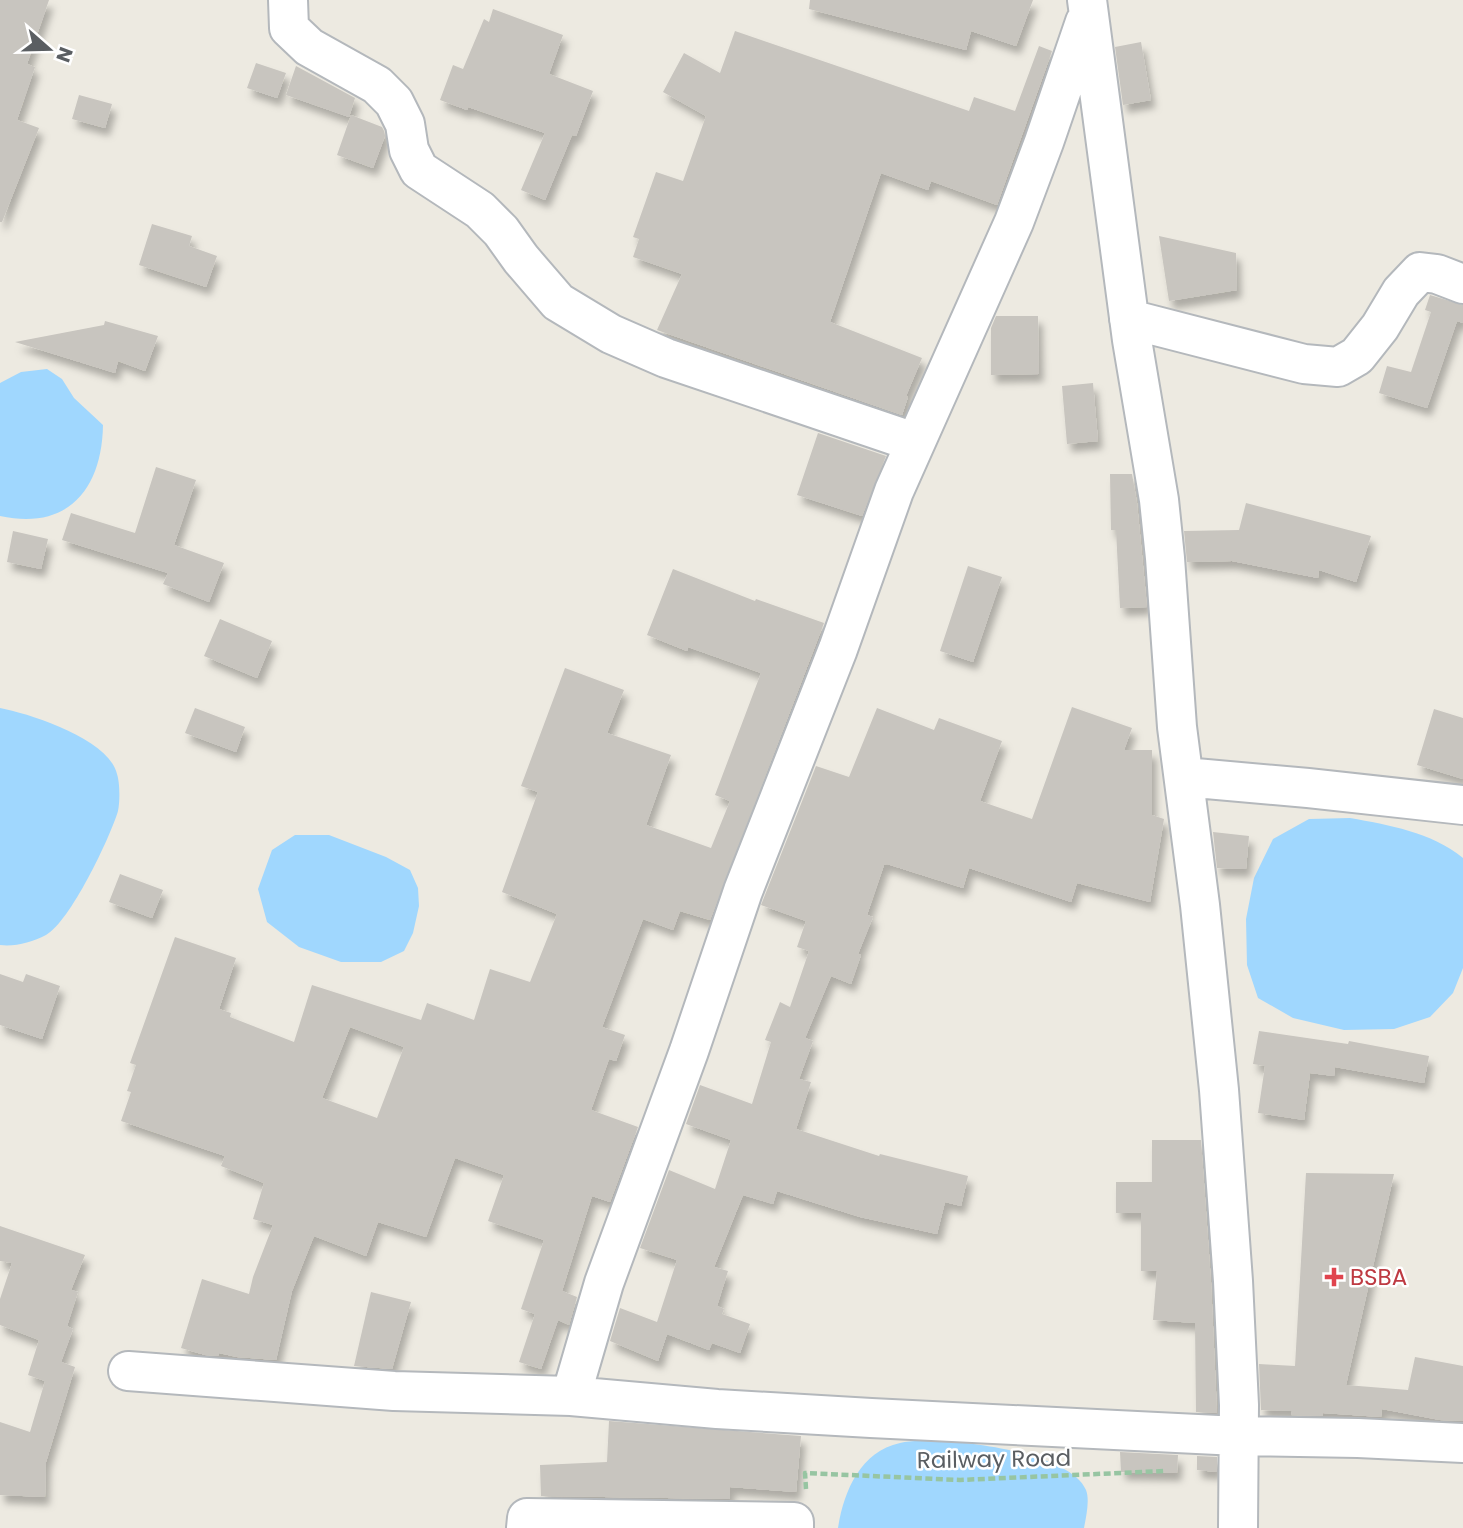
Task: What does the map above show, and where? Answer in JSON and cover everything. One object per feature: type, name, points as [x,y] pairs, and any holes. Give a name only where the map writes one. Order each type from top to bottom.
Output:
[{"type":"street","points":[[288,0],[289,28],[309,47],[347,66],[386,93],[394,102],[405,124],[410,150],[419,170],[480,210],[501,231],[558,302],[611,334],[666,358],[914,442]]},
{"type":"street","points":[[571,1396],[604,1283],[689,1051],[743,891],[838,649],[894,491],[1014,222],[1044,142],[1088,5]]},
{"type":"street","points":[[1088,5],[1129,319],[1166,558],[1177,727],[1200,905],[1219,1090],[1233,1281],[1238,1528]]},
{"type":"street","points":[[1129,319],[1304,364],[1338,367],[1357,356],[1380,327],[1401,292],[1420,272],[1437,274],[1463,284]]},
{"type":"street","points":[[1184,777],[1463,805]]},
{"type":"street","points":[[128,1371],[394,1391],[571,1396],[844,1417],[1238,1436],[1463,1443]]},
{"type":"street","points":[[526,1528],[527,1518],[794,1522],[800,1514]]},
{"type":"path","name":"Railway Road","points":[[800,1514],[805,1473],[960,1480],[1169,1471]]},
{"type":"water","points":[[47,369],[62,379],[74,398],[103,425],[96,468],[88,486],[77,500],[62,511],[45,517],[24,519],[0,516],[0,383],[21,372]]},
{"type":"water","points":[[0,708],[49,722],[85,739],[111,761],[119,787],[118,811],[107,840],[66,914],[46,935],[12,945],[0,945]]},
{"type":"water","points":[[1350,818],[1423,836],[1451,849],[1463,858],[1463,968],[1453,993],[1430,1017],[1394,1029],[1344,1030],[1293,1018],[1258,998],[1247,965],[1246,919],[1254,878],[1273,839],[1309,819]]},
{"type":"water","points":[[295,835],[329,835],[386,857],[410,870],[418,888],[419,906],[413,933],[404,951],[381,962],[341,962],[299,947],[267,922],[258,889],[272,850]]},
{"type":"water","points":[[939,1440],[1020,1453],[1062,1467],[1077,1478],[1086,1490],[1088,1504],[1084,1528],[838,1528],[850,1487],[864,1464],[874,1455],[900,1443]]},
{"type":"building","points":[[0,0],[49,0],[27,64],[35,67],[17,120],[39,128],[2,222],[0,222]]},
{"type":"building","points":[[810,0],[1033,0],[1016,46],[971,31],[966,50],[809,9]]},
{"type":"building","points":[[493,9],[563,35],[549,74],[593,91],[576,136],[572,135],[545,200],[521,190],[545,133],[440,100],[453,65],[463,69],[484,19],[489,22]]},
{"type":"building","points":[[735,31],[969,111],[974,97],[1015,111],[1039,46],[1052,51],[997,205],[931,181],[928,190],[881,173],[830,322],[922,358],[906,396],[908,397],[902,415],[657,330],[682,274],[633,257],[639,239],[633,237],[656,172],[683,181],[706,116],[663,92],[684,53],[720,73]]},
{"type":"building","points":[[1141,42],[1151,100],[1123,105],[1115,47]]},
{"type":"building","points":[[256,63],[286,73],[277,98],[247,88]]},
{"type":"building","points":[[296,66],[355,98],[349,117],[286,95]]},
{"type":"building","points":[[79,95],[112,104],[105,128],[72,119]]},
{"type":"building","points":[[351,115],[382,127],[384,131],[385,136],[373,168],[337,155]]},
{"type":"building","points":[[152,224],[192,236],[189,246],[217,256],[206,287],[139,265]]},
{"type":"building","points":[[1159,236],[1236,253],[1237,290],[1169,301]]},
{"type":"building","points":[[1430,295],[1463,305],[1463,323],[1457,321],[1427,408],[1379,393],[1387,366],[1411,372],[1431,312],[1425,310]]},
{"type":"building","points":[[996,316],[1038,316],[1039,374],[991,375],[991,328]]},
{"type":"building","points":[[105,321],[158,336],[145,371],[118,361],[115,373],[15,342],[104,325]]},
{"type":"building","points":[[1093,383],[1098,441],[1067,444],[1062,386]]},
{"type":"building","points":[[818,433],[886,456],[862,516],[797,495]]},
{"type":"building","points":[[156,467],[196,480],[174,545],[224,563],[209,602],[163,584],[168,573],[62,540],[71,513],[135,533]]},
{"type":"building","points":[[1110,474],[1132,474],[1147,607],[1120,608],[1116,530],[1111,530]]},
{"type":"building","points":[[1246,503],[1371,536],[1356,582],[1319,570],[1318,578],[1232,561],[1187,562],[1184,531],[1239,530]]},
{"type":"building","points":[[13,531],[48,539],[41,569],[7,562]]},
{"type":"building","points":[[968,566],[1002,577],[973,662],[940,651]]},
{"type":"building","points":[[673,569],[755,601],[756,599],[824,623],[710,920],[680,911],[673,930],[643,919],[602,1027],[625,1035],[616,1061],[609,1059],[591,1110],[638,1127],[610,1202],[592,1196],[562,1291],[577,1297],[569,1325],[558,1320],[541,1369],[519,1362],[535,1314],[521,1309],[544,1240],[488,1221],[504,1175],[455,1158],[426,1237],[378,1222],[366,1256],[314,1236],[292,1291],[276,1360],[219,1353],[218,1356],[205,1355],[181,1348],[202,1279],[249,1294],[273,1225],[253,1219],[264,1183],[221,1166],[225,1156],[121,1121],[131,1092],[127,1091],[136,1065],[130,1063],[175,937],[236,958],[219,1009],[231,1013],[230,1017],[294,1042],[312,985],[421,1020],[427,1003],[474,1020],[490,969],[530,982],[557,914],[502,892],[538,792],[521,786],[565,668],[624,690],[607,733],[671,755],[646,825],[711,848],[730,801],[715,795],[761,673],[688,647],[687,651],[647,635]],"holes":[[[350,1027],[404,1047],[377,1118],[322,1098]]]},
{"type":"building","points":[[220,619],[272,641],[257,678],[204,656]]},
{"type":"building","points":[[1072,707],[1132,728],[1124,750],[1152,750],[1152,815],[1164,819],[1150,902],[1077,883],[1071,902],[969,868],[963,888],[884,865],[867,915],[873,917],[858,954],[861,955],[851,984],[831,976],[805,1038],[813,1041],[799,1079],[811,1082],[796,1129],[879,1156],[880,1154],[968,1176],[961,1206],[945,1202],[937,1234],[860,1217],[777,1191],[773,1204],[743,1195],[714,1267],[728,1271],[717,1306],[724,1309],[722,1314],[750,1324],[740,1353],[712,1343],[709,1350],[667,1334],[658,1361],[610,1341],[620,1308],[657,1322],[677,1260],[640,1248],[669,1170],[715,1189],[731,1140],[686,1124],[700,1085],[752,1104],[771,1042],[765,1040],[780,1002],[790,1007],[809,951],[797,947],[806,921],[761,905],[816,766],[849,777],[877,708],[934,730],[939,718],[1002,741],[980,801],[1032,819]]},
{"type":"building","points":[[195,708],[245,727],[236,752],[185,733]]},
{"type":"building","points":[[1434,709],[1463,718],[1463,779],[1417,765]]},
{"type":"building","points":[[1213,832],[1249,836],[1246,869],[1217,868]]},
{"type":"building","points":[[120,874],[163,890],[152,918],[109,902]]},
{"type":"building","points":[[0,974],[23,982],[26,974],[60,986],[42,1039],[0,1025]]},
{"type":"building","points":[[1259,1031],[1348,1044],[1349,1041],[1429,1056],[1424,1083],[1335,1067],[1334,1076],[1310,1073],[1304,1120],[1258,1113],[1265,1066],[1253,1064]]},
{"type":"building","points":[[1152,1140],[1201,1140],[1217,1413],[1196,1412],[1195,1323],[1153,1320],[1157,1271],[1141,1271],[1141,1213],[1116,1213],[1116,1182],[1152,1182]]},
{"type":"building","points":[[1306,1173],[1394,1174],[1346,1385],[1408,1390],[1415,1357],[1463,1366],[1463,1421],[1440,1420],[1382,1409],[1381,1417],[1323,1413],[1323,1416],[1291,1415],[1292,1411],[1261,1410],[1259,1364],[1295,1366]]},
{"type":"building","points":[[0,1226],[85,1255],[71,1290],[78,1292],[67,1326],[73,1329],[61,1362],[75,1367],[46,1462],[45,1497],[0,1495],[0,1422],[30,1432],[45,1381],[28,1375],[39,1340],[0,1325],[0,1299],[12,1263],[0,1261]]},
{"type":"building","points":[[371,1292],[411,1302],[392,1369],[354,1366]]},
{"type":"building","points":[[609,1421],[801,1436],[796,1492],[730,1487],[730,1499],[541,1496],[540,1465],[607,1462]]},
{"type":"building","points":[[1120,1452],[1178,1455],[1177,1473],[1121,1472]]},
{"type":"building","points":[[1197,1456],[1217,1457],[1217,1472],[1197,1470]]},
{"type":"place","name":"BSBA","points":[[1334,1277]]}]
